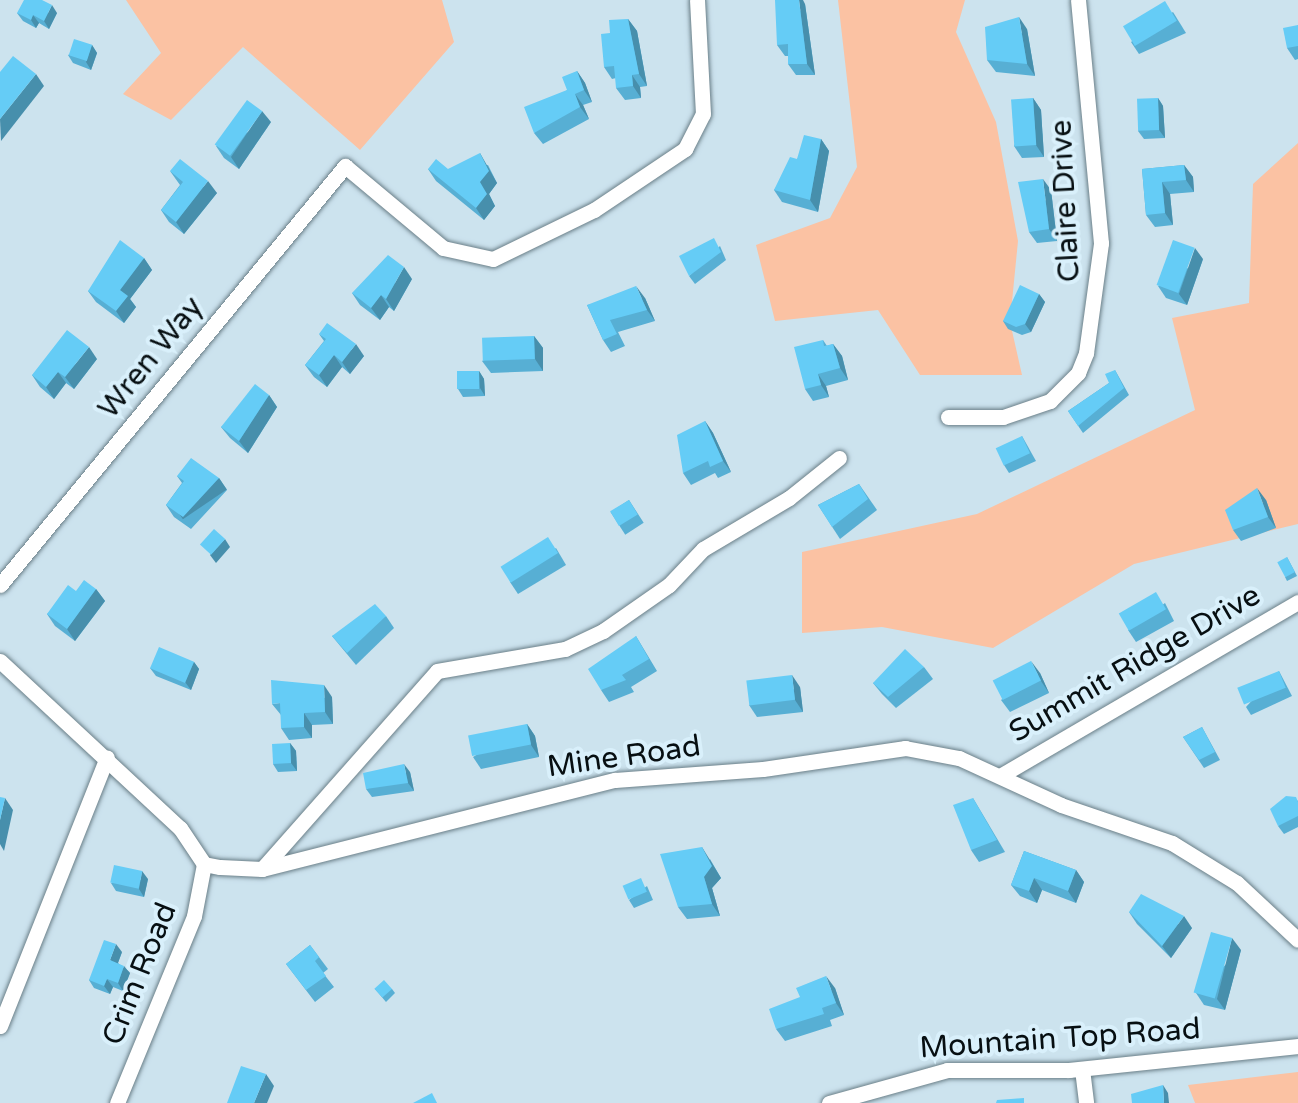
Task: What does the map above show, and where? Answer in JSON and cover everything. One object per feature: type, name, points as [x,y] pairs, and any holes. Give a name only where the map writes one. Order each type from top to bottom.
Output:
[{"type":"street","name":"Wren Way","points":[[0,585],[345,166],[443,248],[479,260],[509,256],[649,178],[685,149],[703,114],[697,0]]},
{"type":"street","name":"Claire Drive","points":[[948,417],[1003,417],[1050,401],[1078,373],[1086,353],[1101,243],[1078,0]]},
{"type":"street","points":[[262,869],[437,670],[565,649],[603,631],[669,585],[703,549],[789,498],[839,458]]},
{"type":"street","name":"Summit Ridge Drive","points":[[1000,776],[1298,602]]},
{"type":"street","points":[[0,661],[180,828],[204,864]]},
{"type":"street","name":"Mine Road","points":[[204,864],[262,869],[615,780],[763,769],[905,748],[938,752],[1196,856],[1298,940]]},
{"type":"street","points":[[0,1026],[107,757]]},
{"type":"street","name":"Crim Road","points":[[117,1103],[194,916],[204,864]]},
{"type":"street","name":"Mountain Top Road","points":[[829,1103],[947,1070],[1082,1069],[1298,1046]]},
{"type":"street","points":[[1082,1069],[1086,1103]]},
{"type":"shaded area","points":[[126,0],[442,0],[454,42],[360,150],[243,47],[171,120],[123,94],[161,53]]},
{"type":"shaded area","points":[[838,0],[965,0],[956,32],[996,122],[1018,241],[1010,322],[1022,375],[920,375],[878,310],[775,321],[756,245],[830,218],[857,167]]},
{"type":"shaded area","points":[[1298,143],[1298,524],[1134,564],[993,648],[882,627],[802,633],[802,552],[977,514],[1195,410],[1172,318],[1249,303],[1253,184]]},
{"type":"shaded area","points":[[1298,1072],[1298,1103],[1195,1103],[1188,1085]]},
{"type":"building","points":[[24,0],[42,0],[52,5],[44,21],[17,13]]},
{"type":"building","points":[[775,0],[799,0],[807,64],[788,64],[788,44],[777,45]]},
{"type":"building","points":[[1165,1],[1177,21],[1135,46],[1123,26]]},
{"type":"building","points":[[1019,17],[1027,64],[987,60],[985,27]]},
{"type":"building","points":[[628,19],[639,74],[632,75],[633,86],[616,88],[614,66],[604,67],[601,34],[610,33],[609,20]]},
{"type":"building","points":[[1298,25],[1298,46],[1287,48],[1283,28]]},
{"type":"building","points":[[74,39],[92,45],[87,61],[69,55]]},
{"type":"building","points":[[13,56],[36,74],[0,119],[0,72]]},
{"type":"building","points":[[577,71],[584,90],[575,94],[580,107],[534,133],[524,107],[567,90],[562,77]]},
{"type":"building","points":[[1033,98],[1036,145],[1014,146],[1011,100]]},
{"type":"building","points":[[1158,98],[1159,130],[1138,131],[1137,99]]},
{"type":"building","points":[[247,100],[262,111],[230,156],[215,144]]},
{"type":"building","points":[[804,135],[821,139],[810,200],[774,190],[790,157],[797,159]]},
{"type":"building","points":[[480,153],[489,171],[480,182],[487,194],[476,208],[428,169],[436,159],[448,169]]},
{"type":"building","points":[[180,159],[208,181],[176,222],[161,210],[183,182],[170,171]]},
{"type":"building","points":[[1184,165],[1186,180],[1162,182],[1165,213],[1146,215],[1142,169]]},
{"type":"building","points":[[1043,179],[1049,229],[1029,232],[1018,182]]},
{"type":"building","points":[[714,238],[721,252],[689,276],[679,256]]},
{"type":"building","points":[[120,240],[144,258],[120,290],[128,296],[116,311],[88,291]]},
{"type":"building","points":[[1173,240],[1195,248],[1178,293],[1157,285]]},
{"type":"building","points":[[388,255],[404,267],[386,299],[381,295],[371,308],[352,293]]},
{"type":"building","points":[[1020,285],[1039,294],[1025,324],[1016,327],[1003,321]]},
{"type":"building","points":[[636,286],[647,310],[610,320],[617,334],[603,340],[587,305]]},
{"type":"building","points":[[327,323],[356,344],[342,362],[334,355],[319,375],[305,365],[326,339],[319,334]]},
{"type":"building","points":[[67,330],[89,347],[65,377],[58,372],[46,387],[32,375]]},
{"type":"building","points":[[534,336],[535,359],[483,361],[482,338]]},
{"type":"building","points":[[823,340],[824,346],[833,344],[840,368],[818,374],[821,385],[805,389],[794,347]]},
{"type":"building","points":[[1115,370],[1124,388],[1078,426],[1068,411],[1109,383],[1105,374]]},
{"type":"building","points":[[457,371],[479,371],[479,389],[457,389]]},
{"type":"building","points":[[255,384],[269,395],[239,441],[221,427]]},
{"type":"building","points":[[705,421],[723,461],[710,467],[708,461],[683,473],[677,435]]},
{"type":"building","points":[[1022,436],[1030,453],[1004,465],[996,448]]},
{"type":"building","points":[[191,458],[219,478],[183,517],[166,505],[184,481],[177,476]]},
{"type":"building","points":[[859,484],[868,499],[832,527],[818,505]]},
{"type":"building","points":[[1257,488],[1268,517],[1233,530],[1225,510]]},
{"type":"building","points":[[629,500],[638,515],[619,526],[610,511]]},
{"type":"building","points":[[214,529],[225,539],[211,555],[200,545]]},
{"type":"building","points":[[548,537],[558,553],[511,583],[501,567]]},
{"type":"building","points":[[1287,557],[1295,572],[1285,577],[1277,562]]},
{"type":"building","points":[[84,580],[96,589],[67,629],[47,614],[68,585],[76,591]]},
{"type":"building","points":[[1156,592],[1166,609],[1129,631],[1119,614]]},
{"type":"building","points":[[375,604],[386,616],[347,653],[332,636]]},
{"type":"building","points":[[636,636],[649,659],[622,675],[626,680],[601,690],[588,669]]},
{"type":"building","points":[[159,647],[194,662],[185,683],[150,668]]},
{"type":"building","points":[[905,649],[924,667],[888,697],[873,683]]},
{"type":"building","points":[[1031,661],[1041,681],[1003,700],[993,681]]},
{"type":"building","points":[[1279,671],[1286,688],[1244,705],[1237,688]]},
{"type":"building","points":[[792,675],[795,700],[749,705],[746,681]]},
{"type":"building","points":[[271,680],[324,685],[325,712],[304,713],[304,727],[281,728],[280,703],[272,704]]},
{"type":"building","points":[[527,724],[531,745],[472,756],[468,735]]},
{"type":"building","points":[[1202,727],[1215,752],[1199,760],[1183,737]]},
{"type":"building","points":[[290,743],[291,763],[273,764],[272,744]]},
{"type":"building","points":[[404,764],[408,783],[366,789],[363,773]]},
{"type":"building","points":[[1286,796],[1296,797],[1298,816],[1278,826],[1270,809]]},
{"type":"building","points":[[973,798],[997,840],[971,850],[953,805]]},
{"type":"building","points":[[702,847],[712,866],[704,877],[712,904],[678,907],[660,854]]},
{"type":"building","points":[[1024,851],[1076,870],[1068,891],[1034,878],[1029,891],[1011,885]]},
{"type":"building","points":[[114,865],[142,871],[139,889],[110,883]]},
{"type":"building","points":[[641,878],[647,892],[628,900],[623,886]]},
{"type":"building","points":[[1141,894],[1184,916],[1162,946],[1129,912]]},
{"type":"building","points":[[1211,932],[1232,938],[1215,999],[1194,993]]},
{"type":"building","points":[[104,940],[116,944],[110,960],[124,966],[118,983],[107,979],[104,986],[89,980]]},
{"type":"building","points":[[310,945],[326,976],[306,990],[286,964]]},
{"type":"building","points":[[826,976],[836,1003],[822,1008],[824,1014],[776,1029],[769,1009],[800,997],[796,988]]},
{"type":"building","points":[[384,980],[392,989],[382,998],[374,989]]},
{"type":"building","points":[[241,1066],[266,1074],[254,1103],[227,1103]]},
{"type":"building","points":[[1163,1085],[1164,1103],[1132,1103],[1131,1094]]},
{"type":"building","points":[[432,1093],[437,1103],[413,1103]]},
{"type":"building","points":[[1024,1098],[1024,1103],[996,1103],[997,1100]]}]
